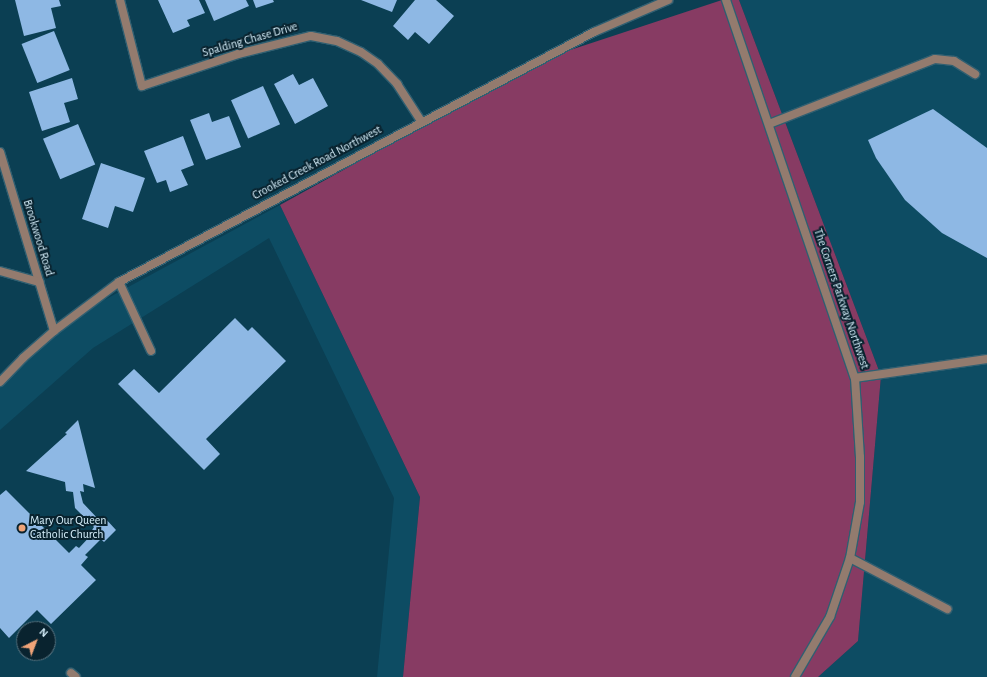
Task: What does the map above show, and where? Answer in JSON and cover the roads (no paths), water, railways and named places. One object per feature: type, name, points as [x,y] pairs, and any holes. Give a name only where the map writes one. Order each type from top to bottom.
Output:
[{"type":"street","name":"Spalding Chase Drive","points":[[120,0],[142,86],[245,52],[311,36],[337,41],[361,52],[378,64],[397,84],[421,121]]},
{"type":"street","name":"Crooked Creek Road Northwest","points":[[0,382],[22,358],[54,331],[119,282],[421,121],[594,32],[668,0]]},
{"type":"street","name":"The Corners Parkway Northwest","points":[[726,0],[854,378],[860,457],[860,502],[850,558],[830,617],[795,677]]},
{"type":"street","points":[[769,124],[935,59],[954,60],[976,74]]},
{"type":"street","name":"Brookwood Road","points":[[0,152],[54,331]]},
{"type":"street","points":[[0,271],[39,282]]},
{"type":"street","points":[[119,282],[151,351]]},
{"type":"street","points":[[854,378],[987,359]]},
{"type":"street","points":[[850,558],[947,609]]},
{"type":"place","name":"Mary Our Queen Catholic Church","points":[[22,528]]}]
